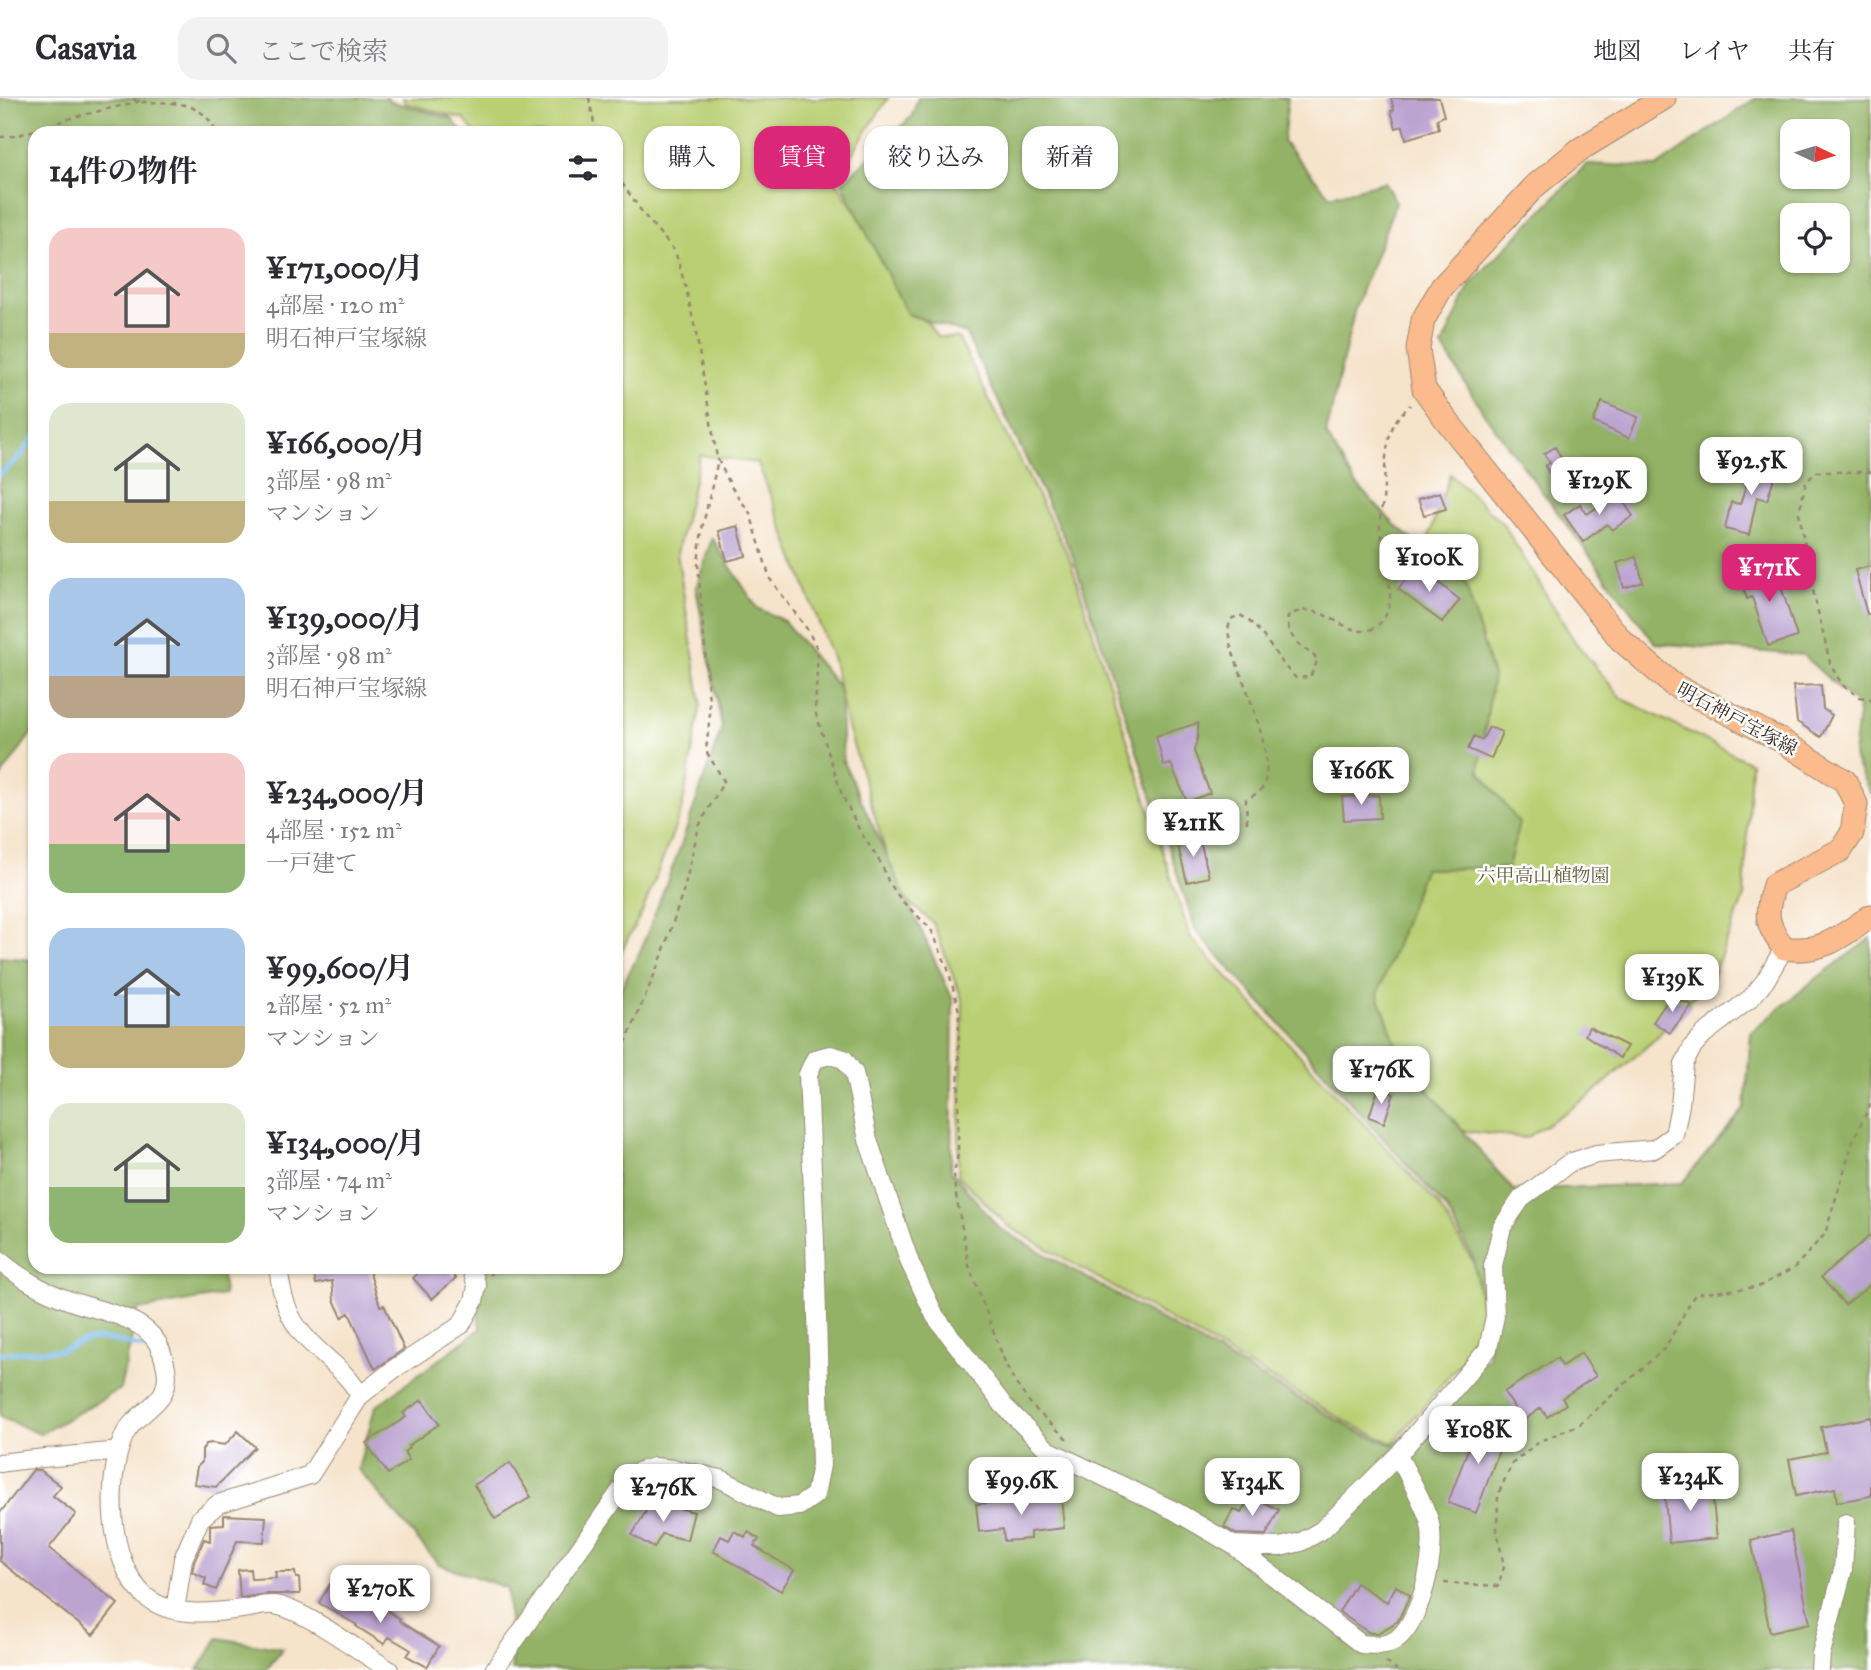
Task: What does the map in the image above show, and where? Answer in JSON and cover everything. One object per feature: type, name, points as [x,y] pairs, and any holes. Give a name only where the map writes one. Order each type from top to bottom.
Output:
[{"type":"main road","name":"明石神戸宝塚線","points":[[1664,98],[1579,150],[1535,186],[1442,288],[1423,320],[1418,349],[1424,389],[1620,640],[1672,684],[1782,741],[1844,781],[1857,804],[1852,833],[1841,850],[1774,885],[1767,907],[1770,931],[1784,948]]},
{"type":"main road","points":[[1784,948],[1800,951],[1832,943],[1871,916]]},
{"type":"street","points":[[1233,1545],[1280,1547],[1301,1542],[1322,1530],[1398,1455],[1488,1349],[1495,1316],[1493,1266],[1502,1227],[1521,1199],[1569,1163],[1596,1154],[1654,1150],[1674,1135],[1681,1105],[1684,1064],[1693,1046],[1704,1034],[1751,998],[1765,981],[1784,948]]},
{"type":"street","points":[[494,1670],[626,1483],[640,1471],[654,1468],[675,1469],[721,1479],[778,1508],[799,1506],[815,1496],[821,1465],[808,1074],[815,1059],[830,1055],[844,1059],[854,1073],[868,1140],[910,1263],[935,1316],[1004,1406],[1048,1450],[1175,1511],[1233,1545],[1361,1644],[1379,1646],[1398,1638],[1415,1613],[1427,1583],[1431,1550],[1430,1521],[1398,1455]]},
{"type":"street","points":[[0,1261],[26,1282],[69,1301],[140,1324],[155,1339],[164,1355],[168,1378],[160,1398],[125,1432],[118,1451],[113,1510],[116,1545],[130,1579],[147,1598],[174,1610],[219,1612],[274,1605],[306,1617],[389,1670]]},
{"type":"street","points":[[280,1274],[287,1308],[299,1330],[353,1381],[360,1396]]},
{"type":"street","points":[[174,1610],[183,1559],[200,1519],[218,1504],[310,1475],[360,1396],[394,1369],[461,1325],[474,1301],[477,1286],[473,1274]]},
{"type":"street","points":[[0,1463],[44,1456],[69,1457],[118,1451]]},
{"type":"street","points":[[1820,1670],[1821,1654],[1843,1570],[1846,1523]]},
{"type":"path","points":[[133,98],[137,102],[187,104],[199,110],[214,126]]},
{"type":"path","points":[[47,126],[145,98]]},
{"type":"path","points":[[589,98],[595,126]]},
{"type":"path","points":[[0,137],[28,132]]},
{"type":"path","points":[[623,185],[675,251],[693,322],[718,460],[732,488],[750,513],[770,579],[807,629],[818,650],[815,711],[842,795],[860,831],[883,865],[888,881],[902,901],[931,929],[948,969],[958,1011],[958,1155],[954,1173],[955,1190],[969,1266],[1016,1384],[1033,1407],[1070,1442]]},
{"type":"path","points":[[1247,823],[1246,799],[1260,791],[1267,778],[1261,729],[1230,643],[1228,629],[1231,619],[1240,615],[1250,621],[1296,678],[1310,677],[1318,659],[1297,645],[1287,625],[1287,617],[1297,610],[1313,610],[1343,625],[1364,631],[1375,627],[1384,618],[1389,604],[1390,579],[1380,526],[1386,455],[1395,422],[1424,389]]},
{"type":"path","points":[[623,1048],[662,956],[684,888],[699,825],[724,780],[706,751],[710,714],[698,564],[702,529],[718,460]]},
{"type":"path","points":[[1871,472],[1816,472],[1806,482],[1799,513],[1830,663],[1842,685],[1860,697],[1871,699]]},
{"type":"path","points":[[1427,1583],[1498,1586],[1504,1567],[1497,1531],[1498,1494],[1512,1464],[1538,1442],[1580,1424],[1665,1348],[1695,1294],[1758,1287],[1794,1268],[1825,1234],[1855,1135],[1871,1104]]},
{"type":"green space","points":[[0,98],[388,98],[389,101],[451,118],[457,126],[28,126],[28,738],[0,778]]},
{"type":"green space","points":[[403,98],[888,98],[870,126],[864,126],[864,135],[850,157],[850,126],[754,126],[754,189],[841,189],[937,337],[958,338],[1069,557],[1190,937],[1438,1204],[1482,1277],[1485,1314],[1480,1339],[1393,1443],[1352,1425],[1008,1226],[958,1175],[963,1002],[933,923],[898,893],[846,721],[833,660],[758,463],[700,455],[677,553],[701,703],[682,809],[643,910],[623,948],[623,126],[470,126],[464,119],[405,103]]},
{"type":"green space","points":[[918,98],[1288,98],[1283,142],[1330,196],[1384,182],[1396,202],[1355,308],[1326,434],[1355,483],[1395,525],[1465,582],[1493,676],[1479,770],[1519,823],[1508,868],[1424,869],[1378,994],[1401,1058],[1513,1190],[1682,1183],[1745,1108],[1751,1032],[1871,938],[1871,1670],[512,1670],[507,1588],[438,1564],[358,1469],[375,1407],[480,1329],[475,1274],[623,1274],[623,984],[640,952],[722,727],[696,588],[712,538],[757,608],[784,621],[840,689],[843,761],[953,1000],[951,1171],[999,1228],[1355,1430],[1394,1445],[1489,1356],[1473,1258],[1446,1208],[1196,931],[1072,554],[966,334],[907,314],[845,189],[850,189],[850,175],[864,162],[864,189],[1008,189],[1008,126],[902,126],[912,116]]},
{"type":"green space","points":[[1756,98],[1871,98],[1871,795],[1853,756],[1859,707],[1803,655],[1655,643],[1485,415],[1442,346],[1471,283],[1587,164],[1656,167]]},
{"type":"green space","name":"六甲高山植物園","points":[[1450,474],[1503,524],[1575,642],[1621,698],[1751,763],[1744,897],[1712,977],[1655,1039],[1590,1096],[1526,1138],[1422,1126],[1336,989],[1364,730]]},
{"type":"green space","points":[[0,957],[28,959],[28,1274],[222,1274],[224,1295],[138,1310],[120,1389],[40,1434],[0,1417]]},
{"type":"green space","points":[[218,1638],[283,1649],[266,1670],[198,1670]]},
{"type":"building","points":[[1391,98],[1439,98],[1444,116],[1437,119],[1439,129],[1406,139],[1403,126],[1396,128],[1391,111],[1394,110]]},
{"type":"building","points":[[1602,402],[1638,417],[1629,438],[1593,422]]},
{"type":"building","points":[[1555,447],[1577,484],[1561,494],[1545,466],[1550,463],[1544,454]]},
{"type":"building","points":[[1755,458],[1778,465],[1767,500],[1757,497],[1749,535],[1725,529],[1731,502],[1740,504]]},
{"type":"building","points":[[1440,492],[1446,509],[1424,515],[1418,499]]},
{"type":"building","points":[[1618,493],[1633,516],[1612,530],[1607,524],[1583,542],[1564,515],[1580,504],[1587,514]]},
{"type":"building","points":[[738,526],[746,556],[727,561],[719,531]]},
{"type":"building","points":[[1636,557],[1643,582],[1624,588],[1617,563]]},
{"type":"building","points":[[1774,564],[1797,637],[1768,646],[1752,597],[1747,599],[1739,574]]},
{"type":"building","points":[[1417,565],[1460,600],[1442,622],[1398,589]]},
{"type":"building","points":[[1871,566],[1871,614],[1867,614],[1855,570]]},
{"type":"building","points":[[1821,685],[1823,709],[1832,715],[1821,737],[1797,722],[1793,686]]},
{"type":"building","points":[[1198,723],[1194,751],[1210,793],[1187,802],[1171,764],[1164,766],[1156,736]]},
{"type":"building","points":[[1489,727],[1502,732],[1491,759],[1468,749],[1474,736],[1482,740]]},
{"type":"building","points":[[1379,795],[1380,818],[1344,820],[1342,797]]},
{"type":"building","points":[[1199,836],[1209,877],[1187,882],[1177,842]]},
{"type":"building","points":[[1670,997],[1692,1005],[1670,1033],[1653,1022]]},
{"type":"building","points":[[1589,1027],[1627,1046],[1620,1058],[1585,1035]]},
{"type":"building","points":[[1378,1089],[1394,1094],[1384,1123],[1369,1117]]},
{"type":"building","points":[[1871,1235],[1871,1284],[1845,1305],[1821,1277]]},
{"type":"building","points":[[314,1274],[370,1274],[380,1306],[384,1305],[404,1349],[375,1369],[349,1313],[342,1317],[334,1300],[332,1281],[316,1284]]},
{"type":"building","points":[[417,1274],[453,1274],[456,1278],[432,1299],[413,1278]]},
{"type":"building","points":[[1581,1353],[1596,1376],[1562,1398],[1566,1404],[1547,1417],[1541,1408],[1523,1421],[1504,1392],[1557,1358],[1562,1366]]},
{"type":"building","points":[[422,1400],[439,1424],[408,1446],[404,1452],[409,1460],[388,1474],[366,1443],[406,1417],[403,1413]]},
{"type":"building","points":[[1871,1417],[1871,1496],[1837,1502],[1835,1488],[1796,1496],[1789,1459],[1826,1452],[1821,1427]]},
{"type":"building","points":[[1479,1419],[1507,1429],[1476,1513],[1448,1503]]},
{"type":"building","points":[[238,1431],[255,1447],[216,1487],[194,1484],[197,1467],[202,1462],[202,1450],[206,1444],[225,1445]]},
{"type":"building","points":[[510,1463],[531,1497],[495,1519],[474,1485]]},
{"type":"building","points":[[33,1470],[40,1470],[61,1486],[53,1496],[76,1514],[49,1548],[118,1604],[93,1635],[0,1561],[0,1513]]},
{"type":"building","points":[[1711,1483],[1717,1538],[1669,1543],[1664,1488]]},
{"type":"building","points":[[1251,1495],[1279,1510],[1266,1535],[1236,1534],[1224,1527],[1233,1509],[1241,1513]]},
{"type":"building","points":[[1061,1496],[1064,1528],[1030,1532],[1030,1539],[1004,1541],[1003,1529],[979,1532],[976,1504]]},
{"type":"building","points":[[652,1501],[694,1512],[687,1540],[662,1534],[654,1548],[632,1535]]},
{"type":"building","points":[[224,1515],[266,1517],[264,1542],[237,1541],[216,1590],[204,1585],[206,1578],[192,1572],[204,1539],[210,1541],[210,1525],[224,1524]]},
{"type":"building","points":[[734,1531],[745,1537],[748,1532],[759,1539],[754,1546],[794,1570],[781,1591],[713,1551],[721,1536],[729,1540]]},
{"type":"building","points":[[1791,1531],[1810,1623],[1770,1632],[1751,1540]]},
{"type":"building","points":[[250,1569],[251,1579],[276,1578],[275,1572],[295,1572],[296,1578],[299,1578],[300,1594],[266,1594],[240,1598],[238,1570]]},
{"type":"building","points":[[1356,1583],[1387,1602],[1396,1586],[1410,1595],[1398,1621],[1378,1633],[1370,1633],[1339,1612]]},
{"type":"building","points":[[330,1584],[344,1592],[342,1595],[367,1609],[372,1601],[439,1646],[427,1667],[407,1656],[411,1650],[389,1637],[384,1644],[319,1603]]},
{"type":"waterway","points":[[0,474],[19,458],[28,446]]},
{"type":"waterway","points":[[0,1354],[60,1350],[100,1339],[143,1348]]}]
